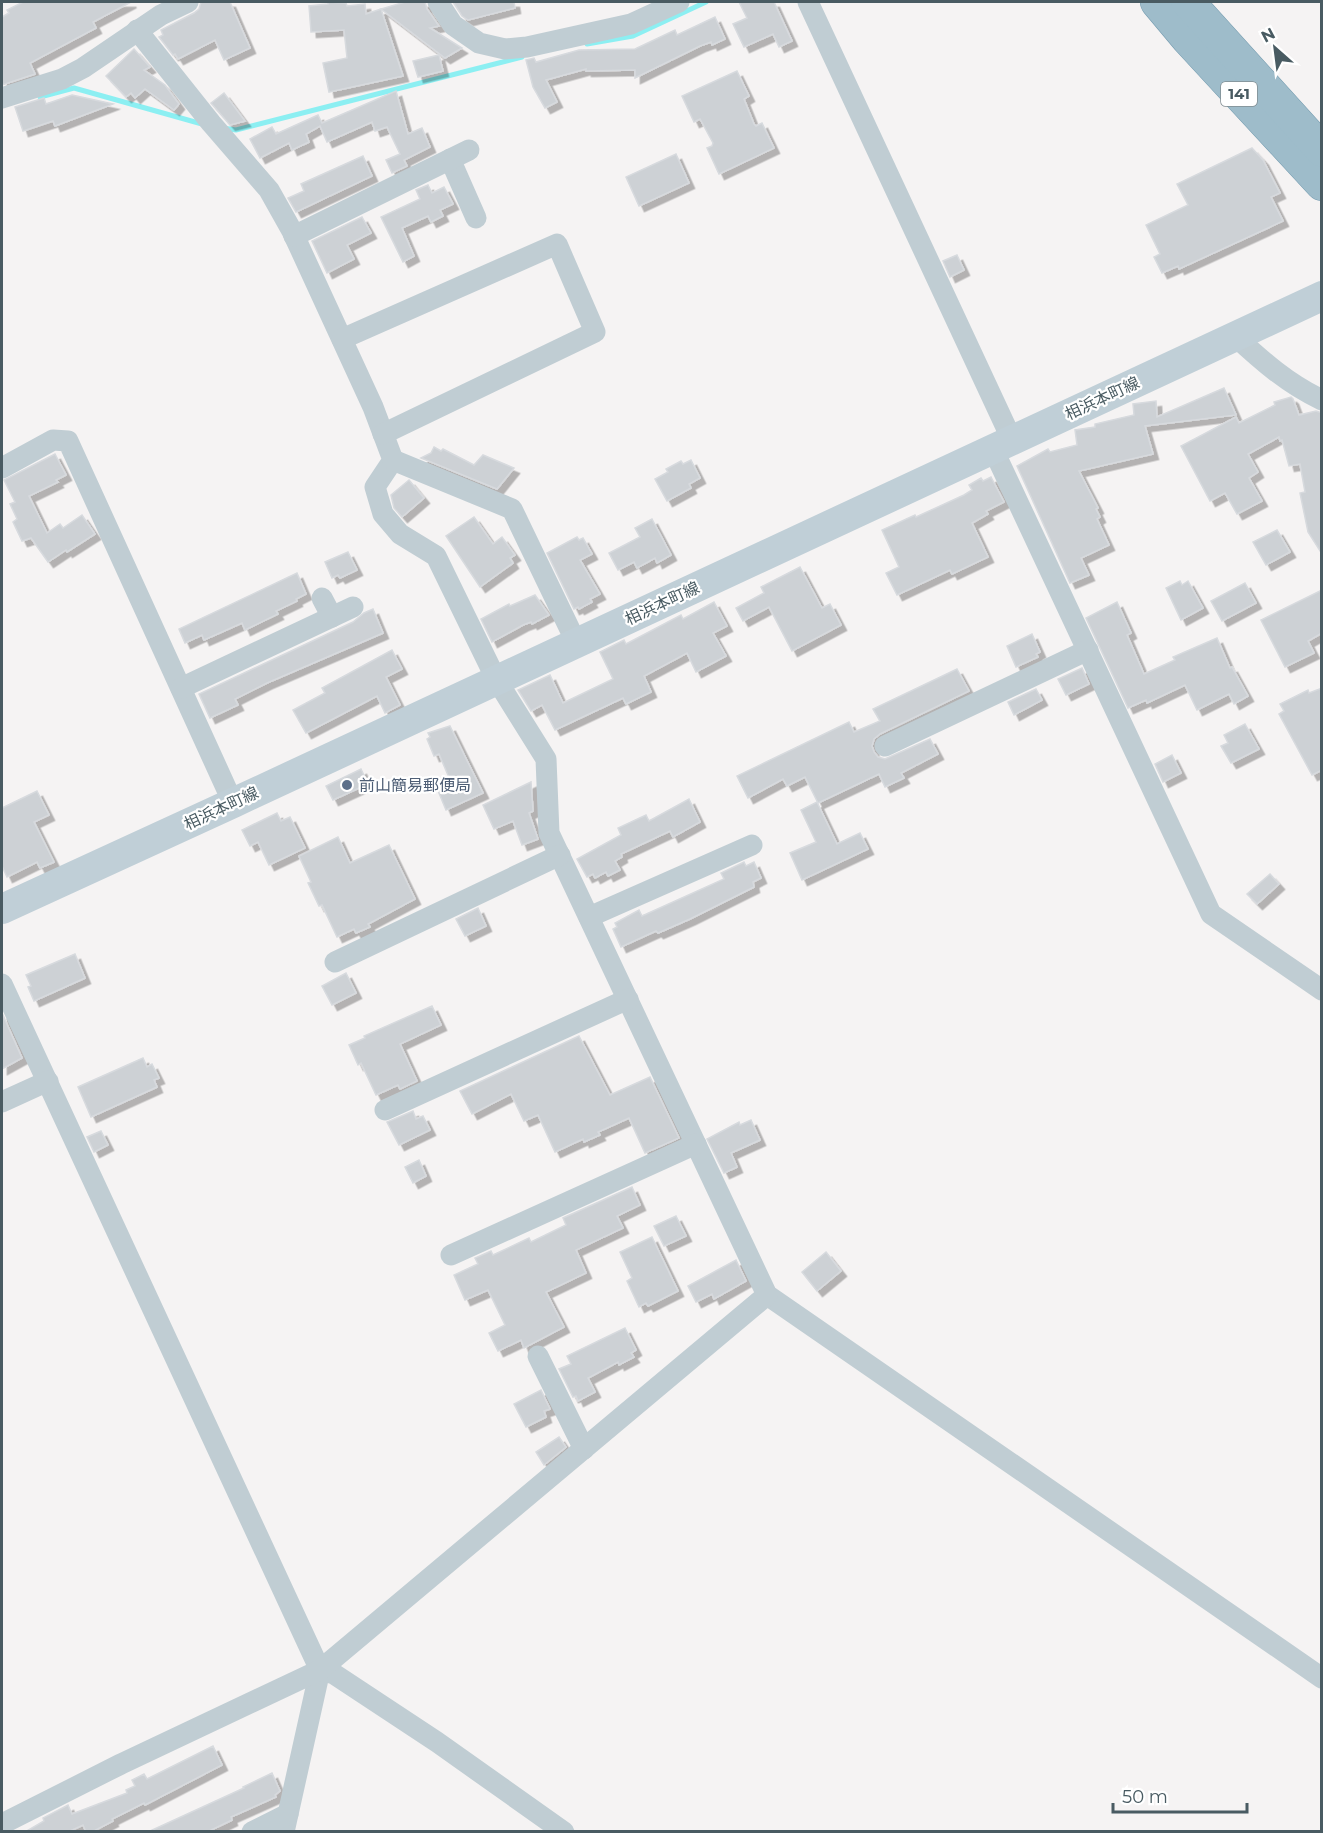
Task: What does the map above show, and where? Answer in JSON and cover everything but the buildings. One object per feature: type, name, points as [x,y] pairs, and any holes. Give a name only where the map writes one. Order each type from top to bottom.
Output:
[{"type":"highway","name":"141","points":[[1157,2],[1188,39],[1322,184]]},
{"type":"highway","name":"141","points":[[1188,2],[1322,150]]},
{"type":"main road","name":"相浜本町線","points":[[2,909],[1322,296]]},
{"type":"street","points":[[2,98],[62,79],[137,30],[188,2]]},
{"type":"street","points":[[438,2],[453,25],[478,43],[506,49],[631,24],[679,2]]},
{"type":"street","points":[[808,2],[1003,444],[1088,650],[1211,914],[1322,990]]},
{"type":"street","points":[[137,30],[214,126],[261,180],[294,236],[373,407],[393,460],[512,509],[576,642]]},
{"type":"street","points":[[294,236],[469,150]]},
{"type":"street","points":[[450,159],[476,218]]},
{"type":"street","points":[[342,339],[557,244],[595,332],[383,434]]},
{"type":"street","points":[[1235,336],[1268,367],[1304,392],[1322,400]]},
{"type":"street","points":[[2,468],[53,440],[68,441],[233,803]]},
{"type":"street","points":[[393,460],[375,488],[383,514],[400,534],[436,556],[496,680],[546,759],[549,832],[767,1295],[1322,1678]]},
{"type":"street","points":[[322,598],[332,617]]},
{"type":"street","points":[[181,688],[353,607]]},
{"type":"street","points":[[885,746],[1088,650]]},
{"type":"street","points":[[590,917],[752,845]]},
{"type":"street","points":[[335,963],[560,855]]},
{"type":"street","points":[[2,984],[320,1670],[286,1822],[252,1832]]},
{"type":"street","points":[[385,1110],[628,999]]},
{"type":"street","points":[[2,1102],[48,1080]]},
{"type":"street","points":[[451,1255],[696,1144]]},
{"type":"street","points":[[14,1824],[121,1764],[320,1670],[767,1295]]},
{"type":"street","points":[[538,1356],[584,1449]]},
{"type":"street","points":[[320,1670],[334,1674],[428,1736],[564,1832]]},
{"type":"waterway","points":[[587,44],[633,36],[706,2]]},
{"type":"waterway","points":[[223,128],[236,130],[522,57]]},
{"type":"waterway","points":[[40,97],[74,88],[202,124]]},
{"type":"place","name":"前山簡易郵便局","points":[[347,785]]}]
